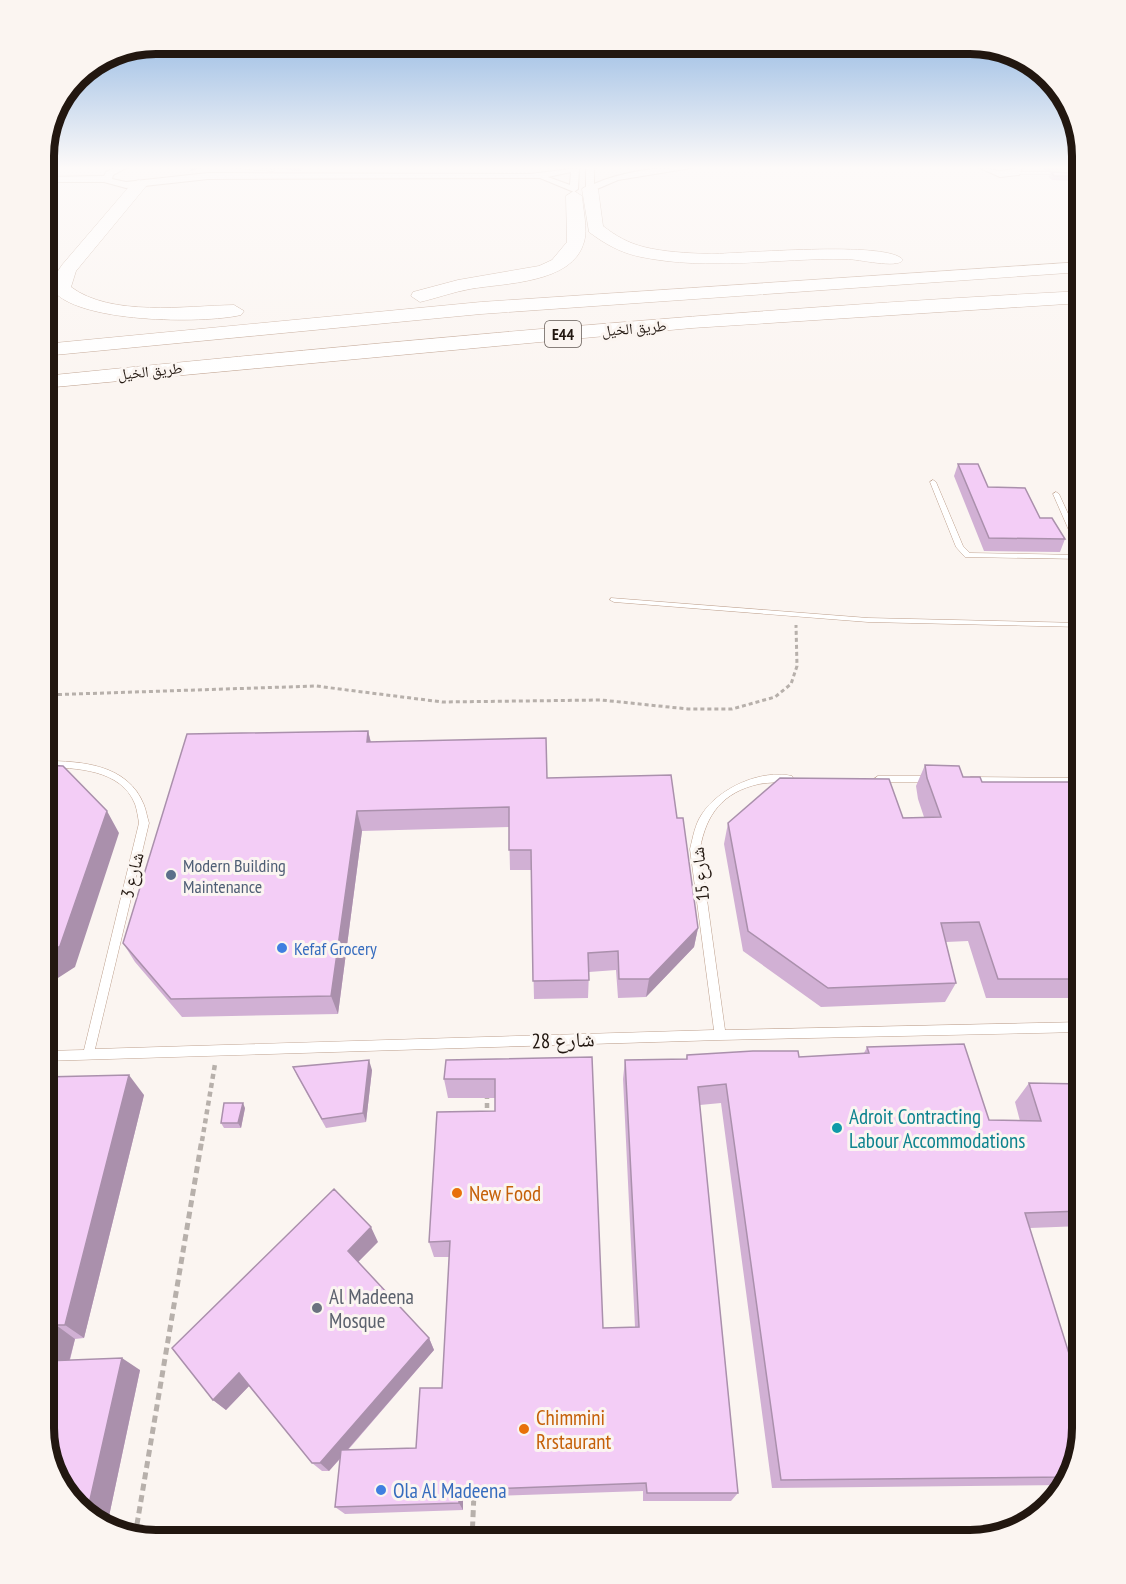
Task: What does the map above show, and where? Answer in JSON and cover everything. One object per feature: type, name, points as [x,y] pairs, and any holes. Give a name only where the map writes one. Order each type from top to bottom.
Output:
[{"type":"highway","points":[[54,331],[251,311],[122,312],[81,303],[64,293],[61,283],[65,273],[93,242]]},
{"type":"highway","points":[[420,296],[460,285],[529,274],[562,260],[576,242]]},
{"type":"highway","points":[[614,242],[648,254],[694,258],[846,254],[894,260]]},
{"type":"highway","points":[[977,256],[1072,251]]},
{"type":"highway","points":[[324,304],[918,259]]},
{"type":"highway","name":"طريق الخيل","points":[[54,349],[481,308],[1072,268]]},
{"type":"highway","name":"طريق الخيل","points":[[54,381],[564,334],[950,303],[1072,297]]},
{"type":"lane","points":[[933,482],[960,547],[968,555],[1072,557]]},
{"type":"lane","points":[[1056,494],[1072,528]]},
{"type":"lane","points":[[614,600],[868,620],[1072,625]]},
{"type":"lane","name":"شارع 3","points":[[54,764],[84,766],[112,774],[132,790],[143,811],[144,823],[88,1055]]},
{"type":"lane","name":"شارع 15","points":[[720,1035],[695,849],[700,825],[714,804],[735,789],[762,780],[800,778]]},
{"type":"lane","points":[[870,779],[941,780]]},
{"type":"lane","points":[[965,780],[1072,781]]},
{"type":"lane","name":"شارع 28","points":[[54,1056],[720,1035],[1072,1027]]},
{"type":"path","points":[[54,695],[316,686],[367,690],[440,702],[600,700],[670,710],[716,710],[759,702],[787,690],[795,680],[797,669],[796,615]]},
{"type":"path","points":[[136,1528],[218,1051]]},
{"type":"path","points":[[486,1125],[487,1090]]},
{"type":"path","points":[[472,1530],[474,1481]]},
{"type":"building","points":[[958,464],[978,464],[988,487],[1025,488],[1040,518],[1052,518],[1065,539],[989,538]]},
{"type":"building","points":[[368,731],[367,742],[546,738],[547,778],[671,775],[677,818],[683,818],[698,928],[649,979],[619,979],[618,951],[588,953],[589,980],[533,981],[531,850],[509,850],[509,807],[357,811],[331,996],[171,999],[123,943],[187,734]]},
{"type":"building","points":[[925,765],[959,766],[963,777],[980,777],[982,782],[1072,782],[1072,979],[998,979],[979,922],[941,923],[956,983],[828,988],[748,931],[728,823],[780,778],[889,779],[903,818],[941,817],[927,778]]},
{"type":"building","points":[[54,766],[63,766],[107,811],[60,946],[54,950]]},
{"type":"building","points":[[964,1044],[989,1120],[1041,1121],[1029,1083],[1072,1084],[1072,1211],[1025,1213],[1072,1363],[1071,1441],[1069,1455],[1059,1477],[781,1480],[726,1084],[698,1087],[738,1493],[647,1493],[646,1483],[459,1490],[459,1503],[335,1507],[341,1450],[416,1448],[420,1388],[442,1388],[450,1241],[429,1242],[437,1112],[495,1111],[495,1079],[444,1079],[446,1060],[592,1057],[603,1328],[639,1327],[625,1060],[687,1059],[687,1055],[753,1051],[798,1051],[799,1057],[869,1053],[867,1047]]},
{"type":"building","points":[[369,1060],[363,1113],[322,1119],[293,1067]]},
{"type":"building","points":[[129,1075],[65,1325],[56,1325],[54,1332],[54,1077]]},
{"type":"building","points":[[224,1103],[243,1103],[238,1123],[221,1123]]},
{"type":"building","name":"Al Madeena Mosque","points":[[334,1189],[371,1227],[348,1251],[429,1338],[320,1463],[312,1463],[239,1373],[213,1400],[172,1348]]},
{"type":"building","points":[[122,1358],[89,1505],[68,1479],[57,1455],[54,1428],[54,1361]]},
{"type":"place","name":"Modern Building Maintenance","points":[[171,875]]},
{"type":"place","name":"Kefaf Grocery","points":[[282,948]]},
{"type":"place","name":"Adroit Contracting Labour Accommodations","points":[[837,1128]]},
{"type":"place","name":"New Food","points":[[457,1193]]},
{"type":"place","name":"Al Madeena Mosque","points":[[317,1308]]},
{"type":"place","name":"Chimmini Rrstaurant","points":[[524,1429]]},
{"type":"place","name":"Ola Al Madeena","points":[[381,1490]]}]
